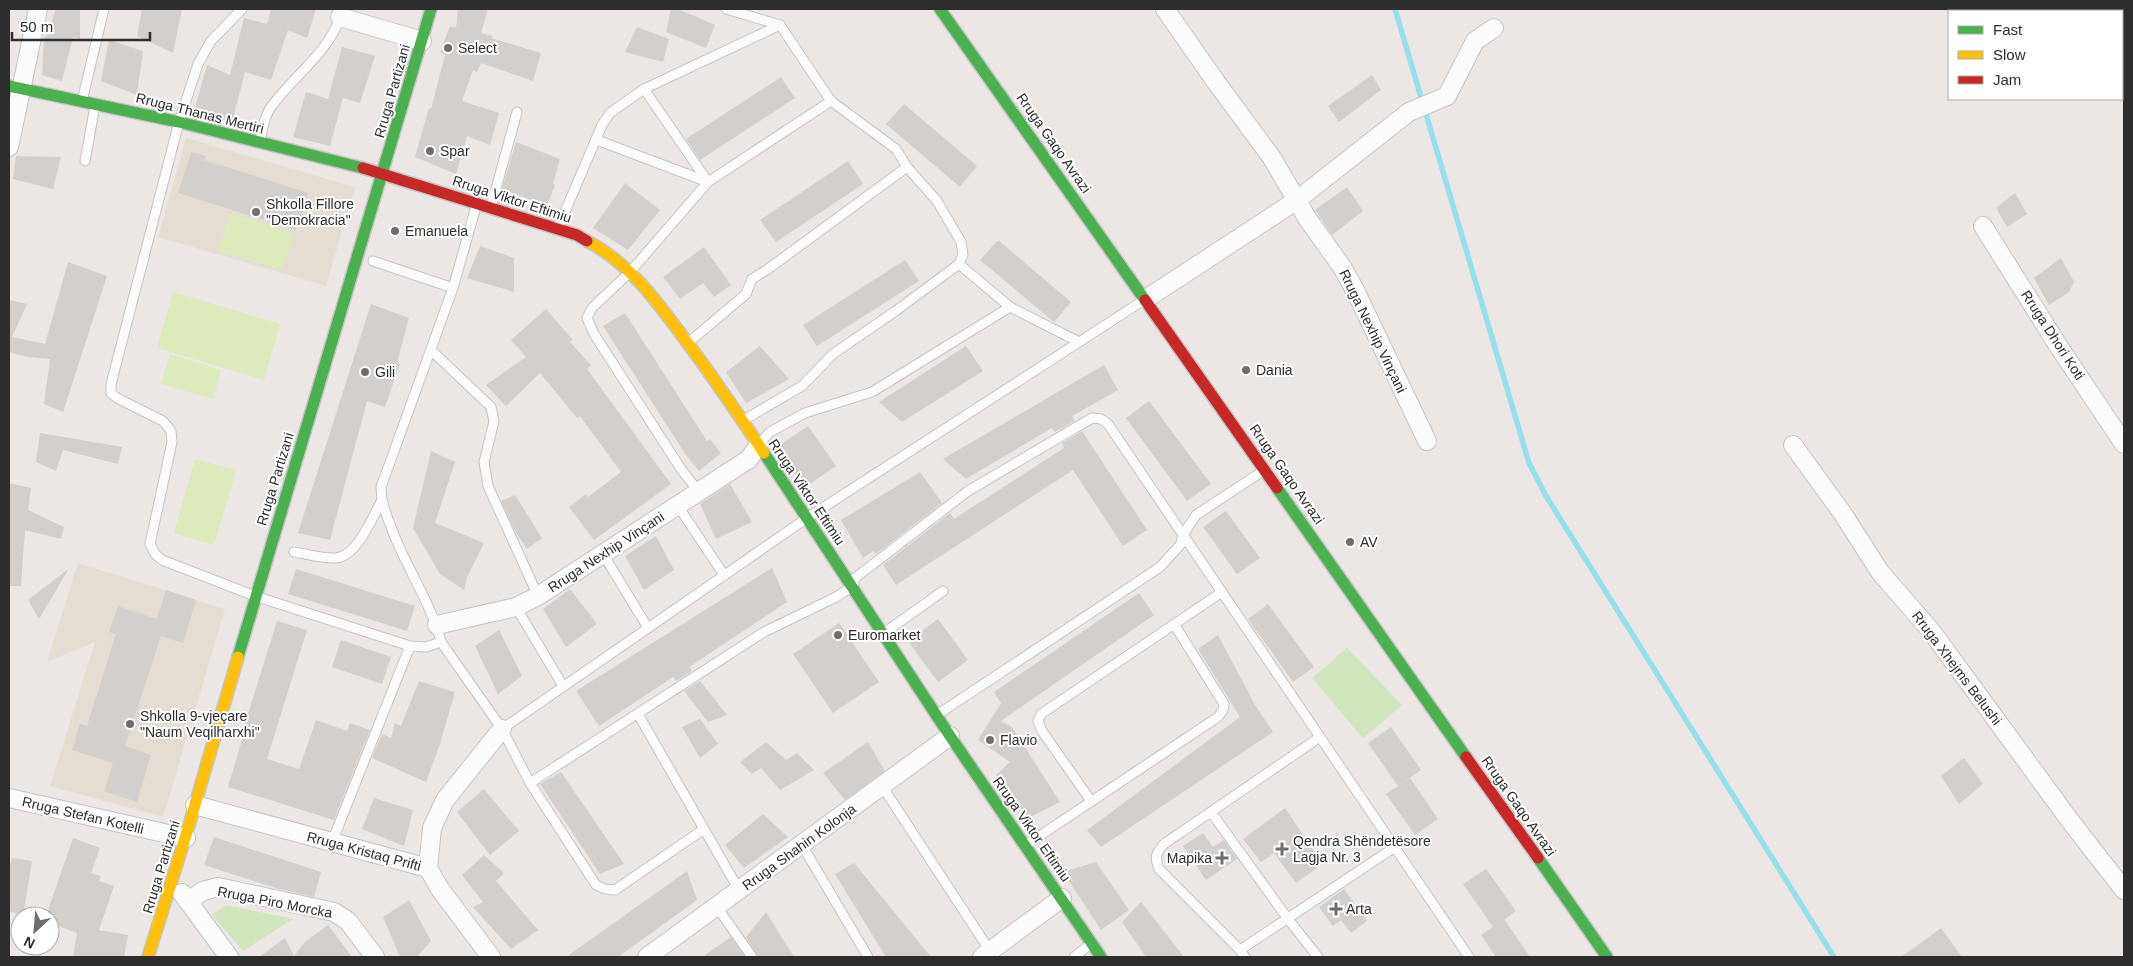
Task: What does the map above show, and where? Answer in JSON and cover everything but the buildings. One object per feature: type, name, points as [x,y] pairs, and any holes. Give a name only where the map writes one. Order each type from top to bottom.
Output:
[{"type":"street","points":[[9,148],[15,87],[38,9]]},
{"type":"street","name":"Rruga Partizani","points":[[148,957],[186,838],[431,9]]},
{"type":"street","name":"Rruga Gaqo Avrazi","points":[[940,9],[1146,299],[1607,957]]},
{"type":"street","name":"Rruga Nexhip Vinçani","points":[[1165,9],[1272,158],[1307,218],[1342,267],[1355,290],[1427,441]]},
{"type":"street","points":[[342,13],[422,41]]},
{"type":"street","points":[[1146,299],[1297,200],[1408,112],[1448,96],[1475,41],[1494,28]]},
{"type":"street","name":"Rruga Thanas Mertiri","points":[[15,87],[179,122],[384,173]]},
{"type":"street","name":"Rruga Viktor Eftimiu","points":[[384,173],[577,236],[608,252],[630,272],[661,307],[742,421],[853,586],[950,736],[1101,957]]},
{"type":"street","name":"Rruga Dhori Koti","points":[[1984,226],[2059,346],[2124,444]]},
{"type":"street","name":"Rruga Xhejms Belushi","points":[[1793,445],[1843,514],[1880,572],[1932,632],[2071,822],[2124,890]]},
{"type":"street","name":"Rruga Nexhip Vinçani","points":[[437,625],[516,607],[538,596],[749,459],[758,446]]},
{"type":"street","points":[[428,868],[432,828],[445,800],[502,729]]},
{"type":"street","name":"Rruga Shahin Kolonja","points":[[648,957],[950,736]]},
{"type":"street","name":"Rruga Stefan Kotelli","points":[[9,798],[186,838]]},
{"type":"street","name":"Rruga Kristaq Prifti","points":[[195,805],[428,868],[440,889],[491,957]]},
{"type":"street","points":[[173,881],[229,957]]},
{"type":"street","name":"Rruga Piro Morcka","points":[[188,901],[203,891],[218,887],[334,912],[348,921],[375,957]]},
{"type":"street","points":[[986,954],[1062,898]]},
{"type":"lane","points":[[82,100],[104,9]]},
{"type":"lane","points":[[242,9],[203,52],[179,122],[111,384],[111,393],[117,398],[163,421],[171,431],[172,442],[150,544],[155,554],[162,560],[256,596],[410,646],[426,647],[441,642]]},
{"type":"lane","points":[[726,9],[780,25],[831,101],[896,149],[907,168],[937,201],[961,242],[963,255],[959,264],[833,354],[802,386],[742,421]]},
{"type":"lane","points":[[260,143],[264,120],[271,107],[324,48],[333,35],[342,13]]},
{"type":"lane","points":[[558,229],[602,125],[610,112],[644,89],[780,25]]},
{"type":"lane","points":[[644,89],[708,182]]},
{"type":"lane","points":[[699,492],[676,461],[594,334],[587,318],[592,308],[630,272],[708,182],[831,101]]},
{"type":"lane","points":[[85,161],[95,103]]},
{"type":"lane","points":[[490,207],[517,112]]},
{"type":"lane","points":[[597,140],[708,182]]},
{"type":"lane","points":[[688,343],[746,294],[752,279],[907,168]]},
{"type":"lane","points":[[478,203],[454,288],[381,487],[381,502],[403,557],[437,625],[441,642],[502,729],[530,783],[596,885],[605,889],[615,890],[704,829]]},
{"type":"lane","points":[[373,261],[454,288]]},
{"type":"lane","points":[[959,264],[1010,307],[1079,342]]},
{"type":"lane","points":[[502,729],[807,518],[1146,299]]},
{"type":"lane","points":[[758,446],[770,432],[805,413],[872,392],[1010,307]]},
{"type":"lane","points":[[432,352],[491,407],[494,421],[484,462],[488,486],[538,596]]},
{"type":"lane","points":[[530,783],[764,632],[836,597],[853,586],[855,578],[968,491],[1092,418],[1100,419],[1108,424],[1469,957]]},
{"type":"lane","points":[[936,715],[1160,567],[1180,544],[1183,535],[1196,515],[1265,469]]},
{"type":"lane","points":[[294,552],[337,558],[346,554],[355,548],[381,502]]},
{"type":"lane","points":[[678,506],[724,575]]},
{"type":"lane","points":[[603,554],[648,628]]},
{"type":"lane","points":[[883,633],[943,591]]},
{"type":"lane","points":[[1091,801],[1042,731],[1038,721],[1041,714],[1222,592]]},
{"type":"lane","points":[[516,607],[563,686]]},
{"type":"lane","points":[[1026,845],[1218,716],[1223,710],[1224,704],[1174,624]]},
{"type":"lane","points":[[332,842],[410,646]]},
{"type":"lane","points":[[638,714],[739,890]]},
{"type":"lane","points":[[1320,736],[1164,844],[1156,852],[1155,860],[1158,869],[1243,954],[1288,919],[1395,847]]},
{"type":"lane","points":[[882,786],[986,954]]},
{"type":"lane","points":[[1211,812],[1288,919],[1318,957]]},
{"type":"lane","points":[[802,845],[868,957]]},
{"type":"lane","points":[[717,907],[752,957]]},
{"type":"lane","points":[[1074,957],[1092,943]]},
{"type":"shaded area","name":"Shkolla Fillore \"Demokracia\"","points":[[186,138],[355,187],[326,286],[158,237]]},
{"type":"shaded area","name":"Shkolla 9-vjeçare \"Naum Veqilharxhi\"","points":[[78,563],[225,609],[163,817],[50,786],[95,642],[47,662]]},
{"type":"green space","points":[[230,213],[294,233],[282,270],[218,251]]},
{"type":"green space","points":[[173,292],[280,324],[264,380],[157,348]]},
{"type":"green space","points":[[170,354],[221,370],[213,399],[161,384]]},
{"type":"green space","points":[[195,459],[236,470],[214,545],[174,533]]},
{"type":"green space","points":[[1347,648],[1402,705],[1363,738],[1312,678]]},
{"type":"green space","points":[[226,905],[293,919],[243,951],[212,915]]},
{"type":"waterway","points":[[1395,9],[1529,463],[1546,496],[1834,957]]},
{"type":"traffic: fast","points":[[238,657],[431,9]]},
{"type":"traffic: fast","points":[[940,9],[1145,300]]},
{"type":"traffic: fast","points":[[9,86],[179,122],[363,168]]},
{"type":"traffic: fast","points":[[764,453],[950,736],[1101,957]]},
{"type":"traffic: fast","points":[[1277,488],[1466,757]]},
{"type":"traffic: fast","points":[[1538,858],[1607,957]]},
{"type":"traffic: slow","points":[[587,241],[616,260],[652,296],[735,409],[764,453]]},
{"type":"traffic: slow","points":[[148,957],[238,657]]},
{"type":"traffic: jam","points":[[363,168],[577,235],[587,241]]},
{"type":"traffic: jam","points":[[1145,300],[1277,488]]},
{"type":"traffic: jam","points":[[1466,757],[1538,858]]},
{"type":"place","name":"Select","points":[[448,48]]},
{"type":"place","name":"Spar","points":[[430,151]]},
{"type":"place","name":"Shkolla Fillore \"Demokracia\"","points":[[256,212]]},
{"type":"place","name":"Emanuela","points":[[395,231]]},
{"type":"place","name":"Dania","points":[[1246,370]]},
{"type":"place","name":"Gili","points":[[365,372]]},
{"type":"place","name":"AV","points":[[1350,542]]},
{"type":"place","name":"Euromarket","points":[[838,635]]},
{"type":"place","name":"Shkolla 9-vjeçare \"Naum Veqilharxhi\"","points":[[130,724]]},
{"type":"place","name":"Flavio","points":[[990,740]]},
{"type":"place","name":"Qendra Shëndetësore Lagja Nr. 3","points":[[1282,849]]},
{"type":"place","name":"Mapika","points":[[1222,858]]},
{"type":"place","name":"Arta","points":[[1336,909]]}]
